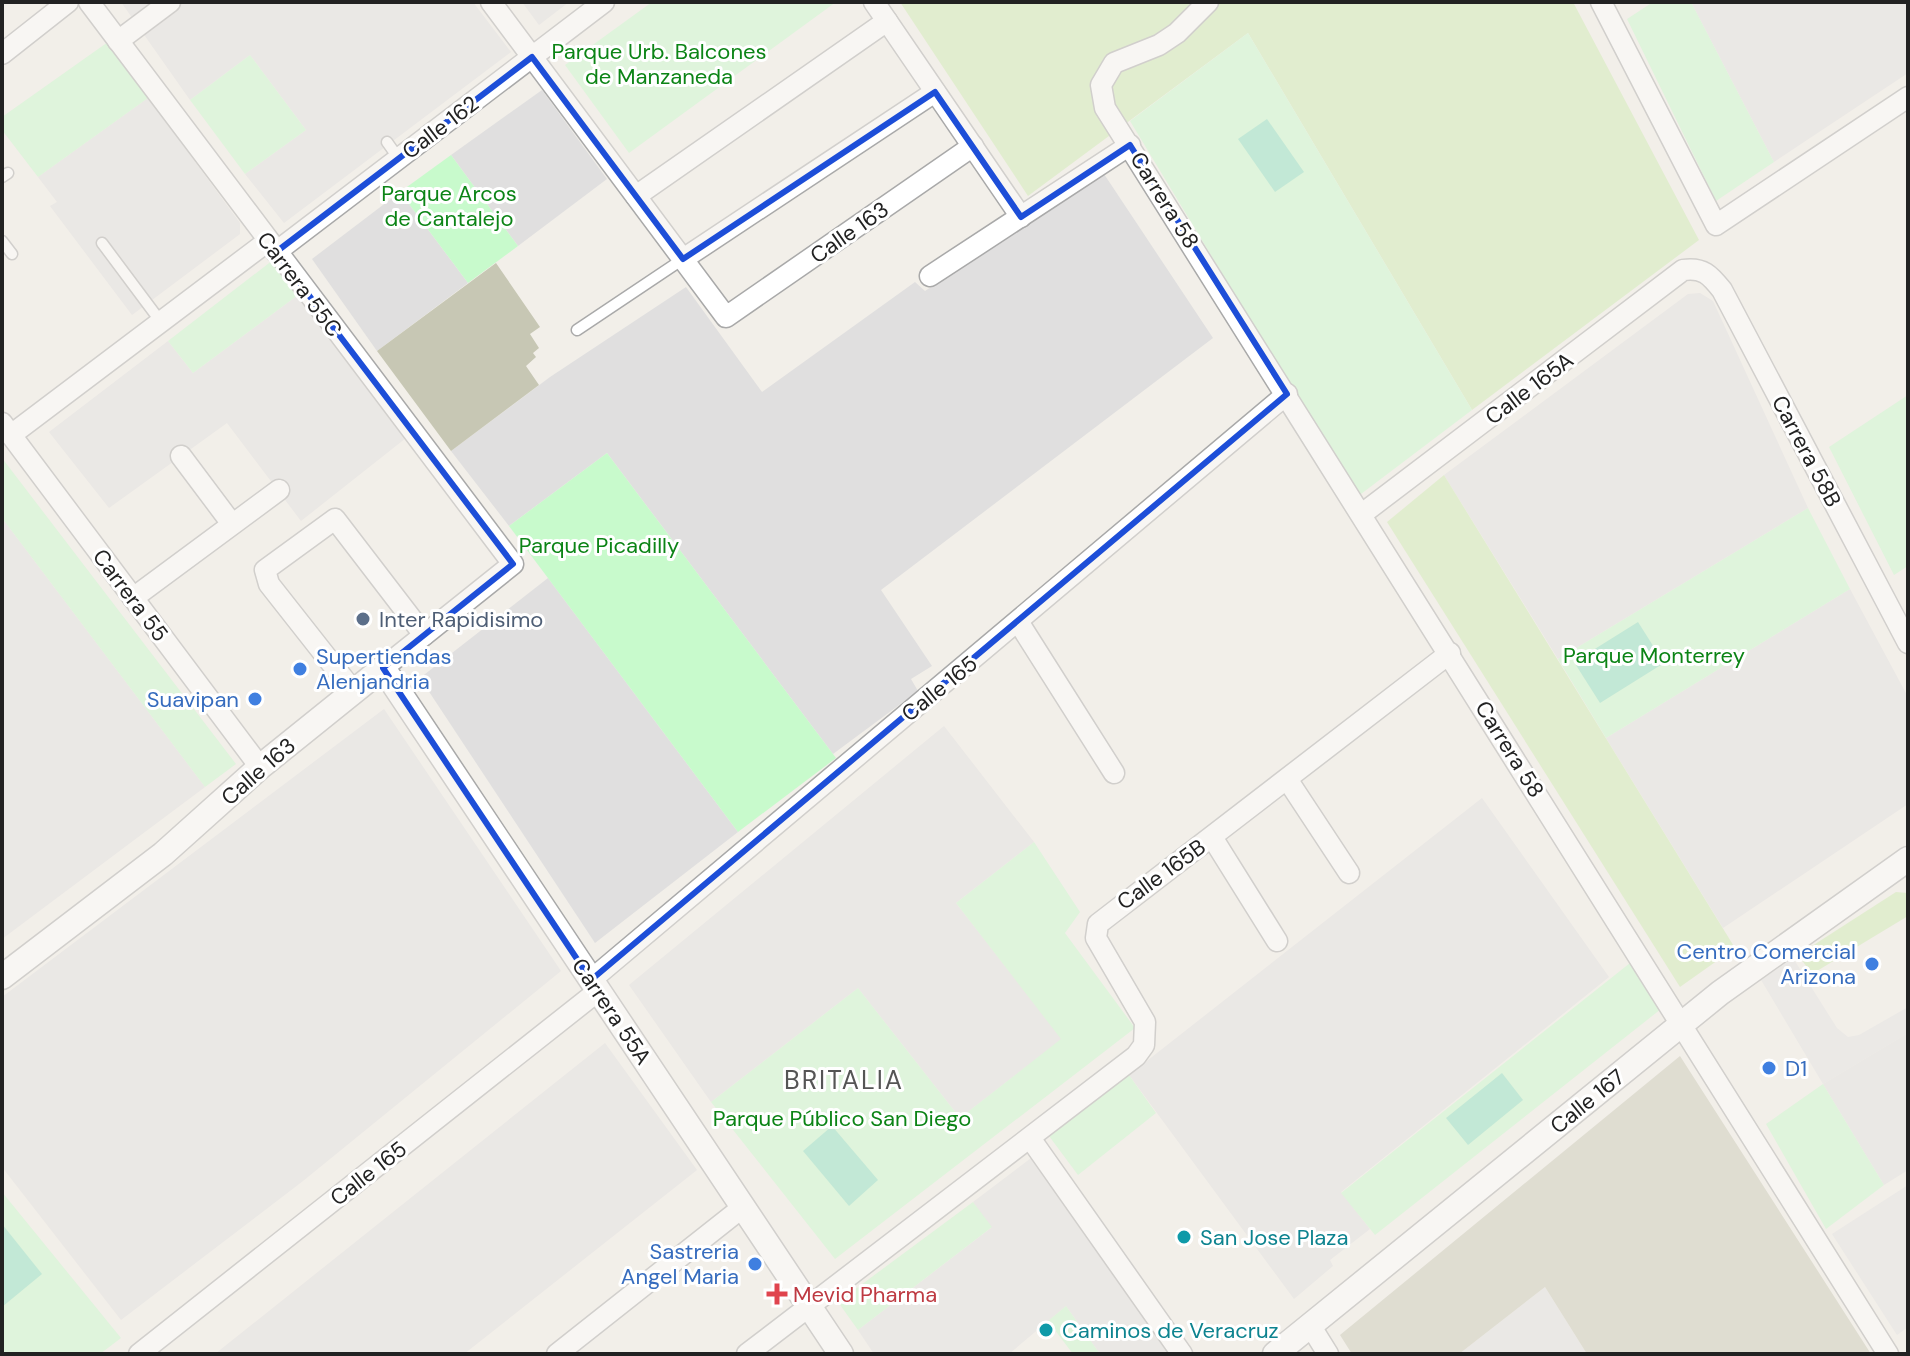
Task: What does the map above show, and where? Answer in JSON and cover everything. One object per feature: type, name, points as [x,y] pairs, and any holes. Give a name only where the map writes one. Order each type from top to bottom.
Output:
[{"type":"street","points":[[2,54],[68,2]]},
{"type":"street","name":"Carrera 55C","points":[[89,2],[513,564]]},
{"type":"street","points":[[118,41],[170,2]]},
{"type":"street","points":[[491,2],[683,259],[935,92]]},
{"type":"street","name":"Calle 162","points":[[6,429],[272,247],[393,150],[532,57],[604,2]]},
{"type":"street","points":[[874,2],[1021,217]]},
{"type":"street","name":"Carrera 58","points":[[1208,2],[1177,33],[1159,45],[1114,63],[1101,85],[1105,108],[1683,1022],[1888,1354]]},
{"type":"street","points":[[1601,2],[1716,225],[1908,97]]},
{"type":"street","points":[[636,196],[887,21]]},
{"type":"street","points":[[930,276],[1130,145]]},
{"type":"street","name":"Calle 163","points":[[683,259],[726,317],[973,146]]},
{"type":"street","name":"Calle 165A","points":[[1362,514],[1683,270],[1697,268]]},
{"type":"street","name":"Carrera 58B","points":[[1697,268],[1710,275],[1722,290],[1908,643]]},
{"type":"street","name":"Calle 165","points":[[139,1354],[594,986],[1287,394]]},
{"type":"street","name":"Carrera 55","points":[[6,429],[260,767]]},
{"type":"street","points":[[181,456],[232,524]]},
{"type":"street","points":[[133,598],[279,490]]},
{"type":"street","points":[[354,692],[269,584],[265,570],[335,519],[424,635]]},
{"type":"street","name":"Calle 163","points":[[2,977],[163,854],[260,767],[513,564]]},
{"type":"street","points":[[1019,623],[1114,773]]},
{"type":"street","name":"Calle 165B","points":[[747,1354],[1136,1056],[1144,1045],[1145,1022],[1096,938],[1098,924],[1105,915],[1212,837],[1450,653]]},
{"type":"street","name":"Carrera 55A","points":[[383,668],[841,1354]]},
{"type":"street","points":[[1287,779],[1349,873]]},
{"type":"street","points":[[1212,837],[1277,941]]},
{"type":"street","name":"Calle 167","points":[[1275,1354],[1683,1022],[1908,859]]},
{"type":"street","points":[[1030,1138],[1182,1354]]},
{"type":"street","points":[[557,1354],[743,1207]]},
{"type":"street","points":[[1310,1325],[1328,1354]]},
{"type":"lane","points":[[2,241],[12,254]]},
{"type":"lane","points":[[102,243],[161,322]]},
{"type":"lane","points":[[577,330],[683,259]]},
{"type":"highlighted area","points":[[532,57],[683,259],[935,92],[1021,217],[1130,145],[1287,394],[591,980],[383,668],[513,564],[276,252]]},
{"type":"shaded area","points":[[121,2],[473,2],[511,52],[284,223],[245,174],[306,130],[250,55],[190,100]]},
{"type":"shaded area","points":[[522,2],[569,2],[539,25]]},
{"type":"shaded area","points":[[1691,2],[1908,2],[1908,73],[1774,162]]},
{"type":"shaded area","points":[[542,90],[607,179],[518,246],[451,155]]},
{"type":"shaded area","points":[[148,98],[240,223],[240,234],[132,315],[50,206],[57,202],[38,177]]},
{"type":"shaded area","points":[[1104,174],[1213,338],[881,590],[932,666],[911,679],[918,691],[833,754],[607,453],[509,526],[451,451],[550,377],[686,287],[762,392],[915,282],[925,291]]},
{"type":"shaded area","points":[[400,192],[468,283],[377,351],[312,259]]},
{"type":"shaded area","points":[[496,263],[540,327],[530,334],[539,348],[533,353],[536,357],[526,366],[539,385],[451,451],[377,351]]},
{"type":"shaded area","points":[[1700,293],[1713,301],[1808,508],[1558,659],[1444,475],[1688,294]]},
{"type":"shaded area","points":[[298,295],[406,438],[301,521],[227,423],[109,508],[49,432],[168,341],[193,373]]},
{"type":"shaded area","points":[[2,518],[205,787],[2,939]]},
{"type":"shaded area","points":[[548,578],[738,832],[595,943],[420,678]]},
{"type":"shaded area","points":[[1850,589],[1908,697],[1908,804],[1723,928],[1606,738]]},
{"type":"shaded area","points":[[384,709],[561,971],[303,1181],[121,1320],[2,1167],[2,997]]},
{"type":"shaded area","points":[[944,726],[1034,842],[956,903],[1062,1039],[960,1118],[858,988],[711,1102],[629,985]]},
{"type":"shaded area","points":[[1482,798],[1609,977],[1341,1192],[1370,1229],[1330,1260],[1333,1266],[1294,1299],[1129,1075]]},
{"type":"shaded area","points":[[1793,958],[1837,1028],[1848,1037],[1859,1035],[1908,1007],[1908,1033],[1823,1084],[1761,980]]},
{"type":"shaded area","points":[[1908,1033],[1908,1170],[1884,1185],[1823,1084]]},
{"type":"shaded area","points":[[605,1043],[697,1170],[464,1354],[215,1354]]},
{"type":"shaded area","points":[[1680,1056],[1871,1354],[1587,1354],[1545,1287],[1459,1354],[1352,1354],[1340,1335]]},
{"type":"shaded area","points":[[1035,1155],[1168,1353],[1100,1354],[1066,1306],[1009,1354],[874,1354],[858,1330],[991,1228],[973,1202]]},
{"type":"shaded area","points":[[1908,1185],[1908,1327],[1897,1335],[1832,1234]]},
{"type":"shaded area","points":[[1545,1287],[1587,1354],[1459,1354]]},
{"type":"green space","name":"Parque Urb. Balcones de Manzaneda","points":[[652,2],[836,2],[629,153],[565,65]]},
{"type":"green space","points":[[900,2],[1573,2],[1699,240],[1472,410],[1248,33],[1028,196]]},
{"type":"green space","points":[[1653,2],[1691,2],[1774,162],[1716,201],[1627,19]]},
{"type":"green space","points":[[1248,33],[1472,410],[1357,497],[1130,121]]},
{"type":"green space","points":[[108,42],[148,98],[38,177],[2,130],[2,117]]},
{"type":"green space","points":[[250,55],[306,130],[245,174],[190,100]]},
{"type":"green space","points":[[1267,119],[1304,172],[1275,192],[1238,139]]},
{"type":"green space","name":"Parque Arcos de Cantalejo","points":[[451,155],[518,246],[468,283],[400,192]]},
{"type":"green space","points":[[273,260],[298,295],[193,373],[168,341]]},
{"type":"green space","points":[[1908,395],[1908,566],[1894,575],[1829,447]]},
{"type":"green space","name":"Parque Picadilly","points":[[607,453],[836,758],[738,832],[509,526]]},
{"type":"green space","points":[[2,458],[236,764],[205,787],[2,518]]},
{"type":"green space","points":[[1444,475],[1735,948],[1680,987],[1387,522]]},
{"type":"green space","name":"Parque Monterrey","points":[[1808,508],[1850,589],[1606,738],[1558,659]]},
{"type":"green space","points":[[1638,622],[1664,663],[1600,703],[1574,662]]},
{"type":"green space","name":"Parque Público San Diego","points":[[1034,842],[1080,912],[1065,933],[1135,1028],[835,1259],[711,1102],[858,988],[960,1118],[1061,1039],[956,903]]},
{"type":"green space","points":[[1896,892],[1908,893],[1908,916],[1812,974],[1798,955]]},
{"type":"green space","points":[[1630,963],[1661,1009],[1375,1235],[1341,1193]]},
{"type":"green space","points":[[1502,1073],[1523,1100],[1468,1145],[1446,1118]]},
{"type":"green space","points":[[1129,1075],[1156,1113],[1078,1175],[1049,1136]]},
{"type":"green space","points":[[1823,1084],[1884,1185],[1826,1229],[1766,1124]]},
{"type":"green space","points":[[832,1126],[878,1180],[849,1206],[803,1151]]},
{"type":"green space","points":[[2,1192],[121,1338],[100,1354],[2,1354]]},
{"type":"green space","points":[[973,1202],[992,1227],[858,1330],[838,1302]]},
{"type":"green space","points":[[2,1224],[42,1274],[2,1307]]},
{"type":"green space","points":[[1066,1306],[1100,1354],[1073,1354],[1048,1321]]},
{"type":"place","name":"Inter Rapidisimo","points":[[363,619]]},
{"type":"place","name":"Supertiendas Alenjandria","points":[[300,669]]},
{"type":"place","name":"Suavipan","points":[[255,699]]},
{"type":"place","name":"Centro Comercial Arizona","points":[[1872,964]]},
{"type":"place","name":"D1","points":[[1769,1068]]},
{"type":"place","name":"San Jose Plaza","points":[[1184,1237]]},
{"type":"place","name":"Sastreria Angel Maria","points":[[755,1264]]},
{"type":"place","name":"Mevid Pharma","points":[[777,1294]]},
{"type":"place","name":"Caminos de Veracruz","points":[[1046,1330]]},
{"type":"district","name":"BRITALIA","points":[[844,1080]]}]
